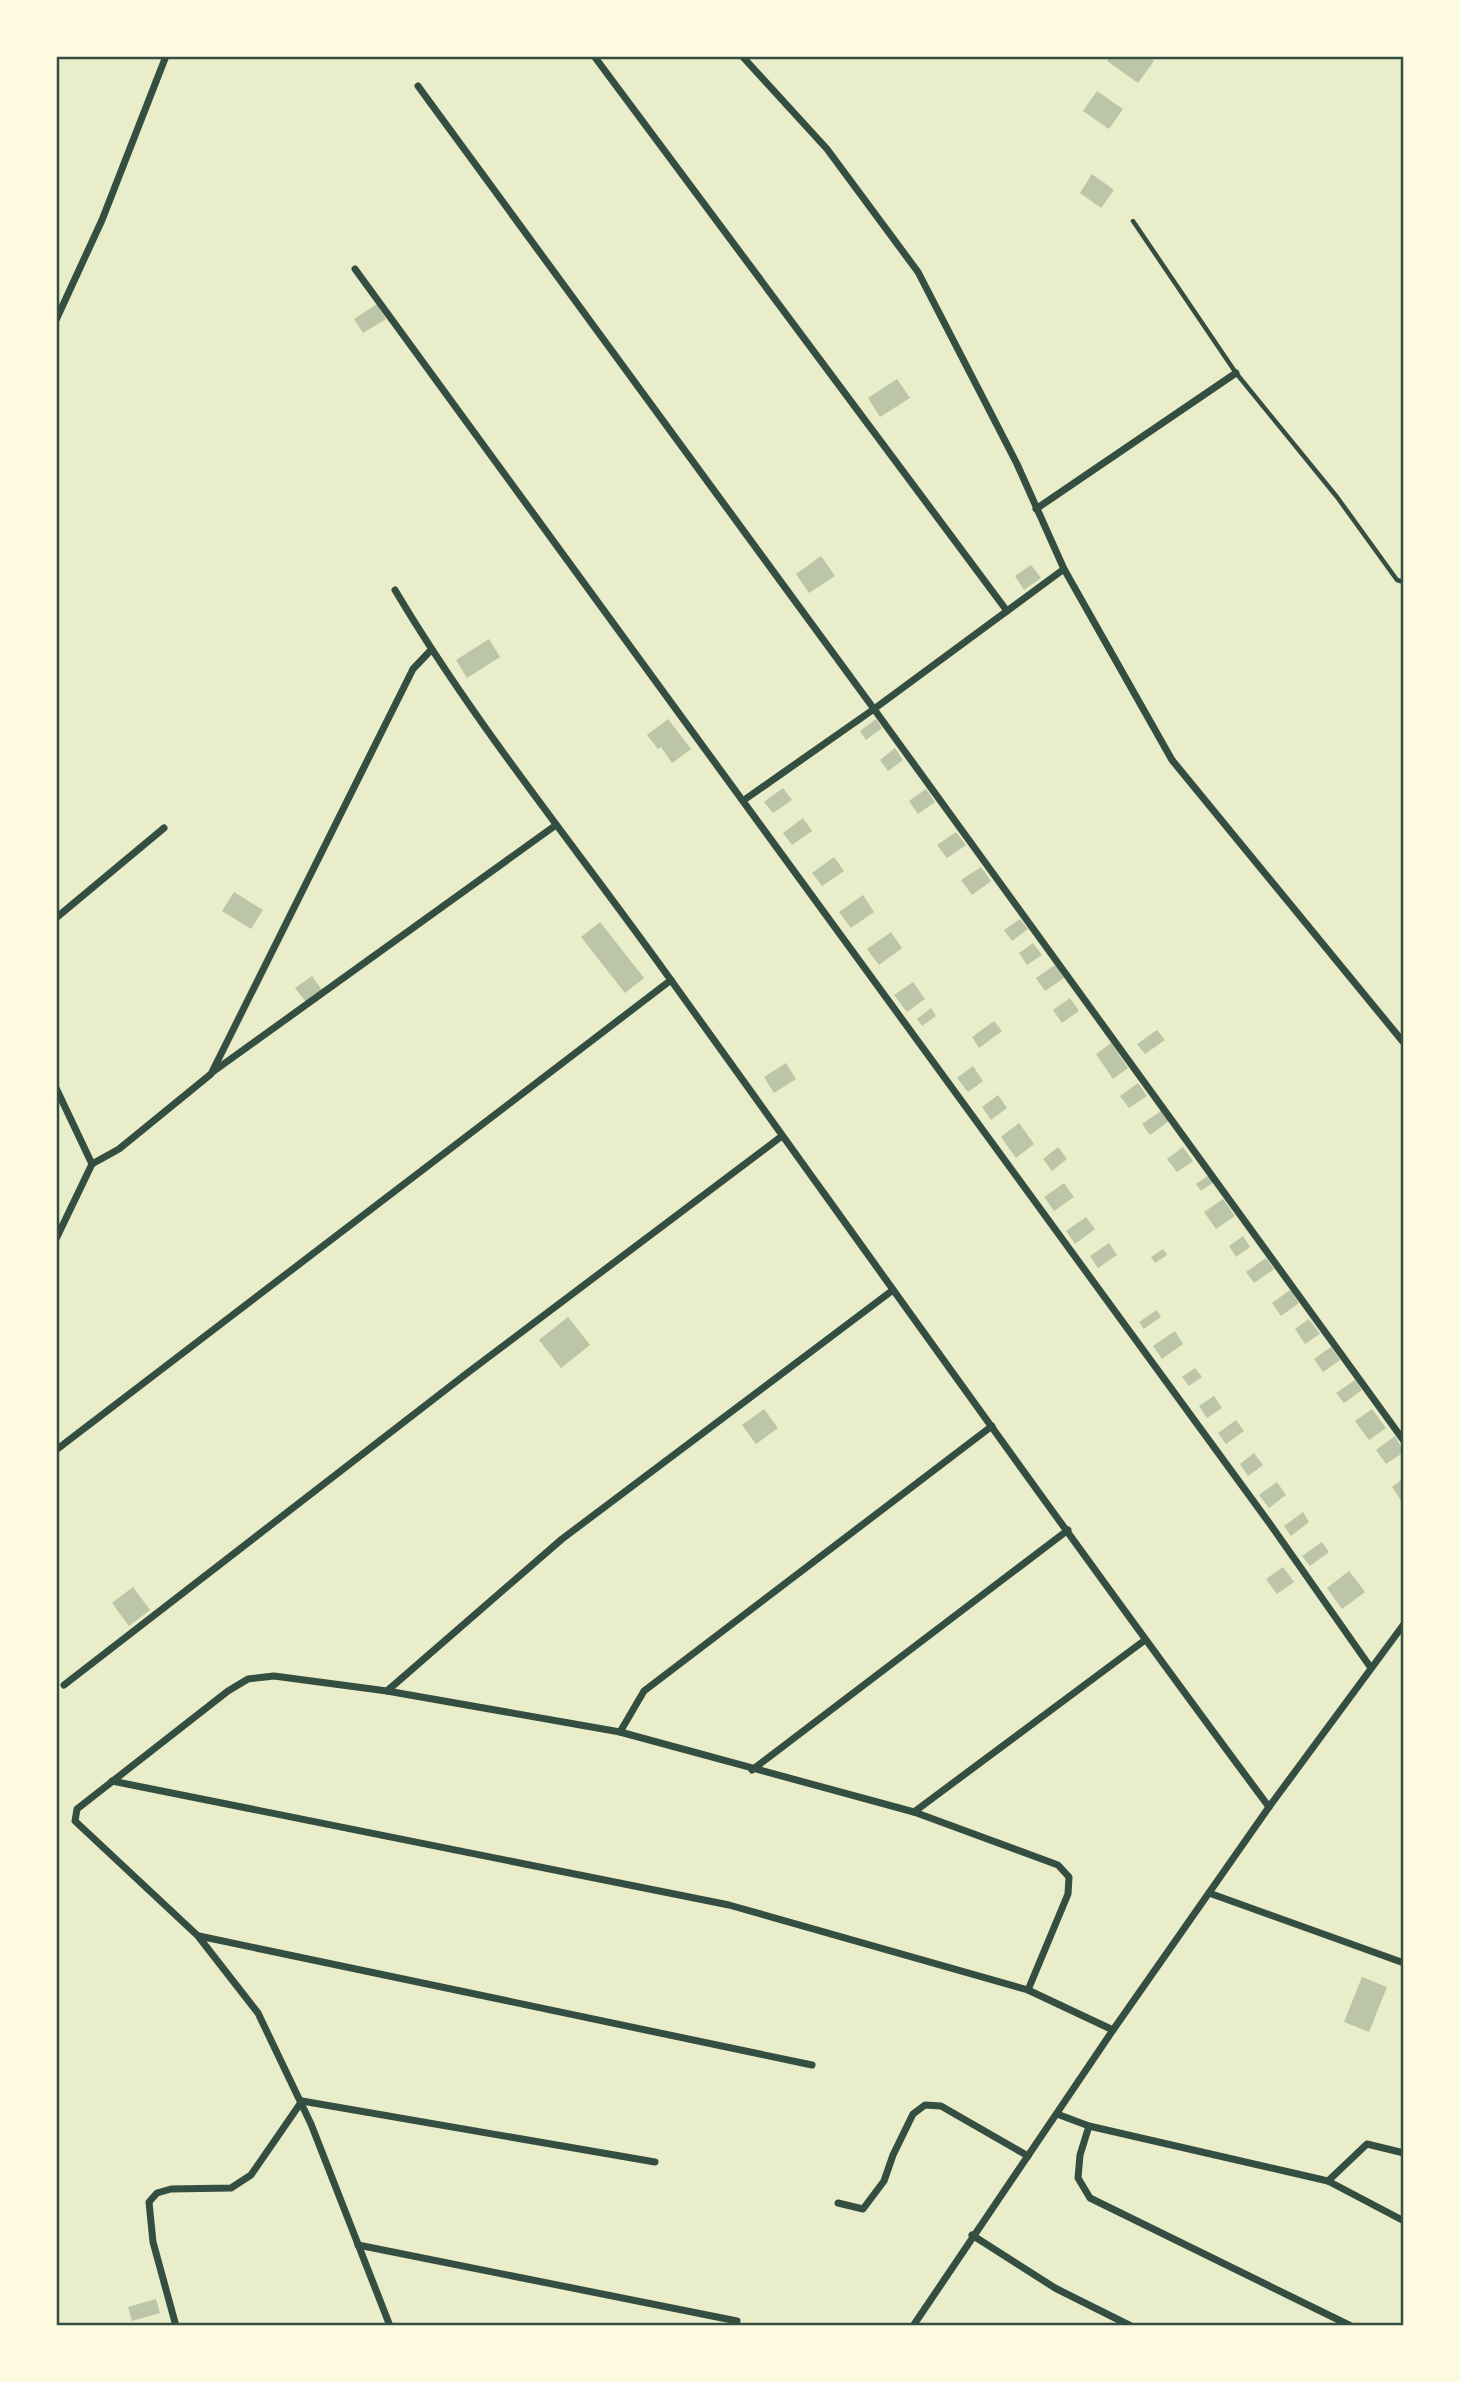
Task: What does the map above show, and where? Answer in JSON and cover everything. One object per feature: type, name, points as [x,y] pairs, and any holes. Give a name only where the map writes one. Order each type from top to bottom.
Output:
[{"type":"street","points":[[56,320],[102,220],[166,56]]},
{"type":"street","points":[[594,56],[1007,611]]},
{"type":"street","points":[[742,56],[827,149],[918,272],[1017,464],[1064,569],[1172,760],[1404,1042]]},
{"type":"street","points":[[418,86],[874,709],[1404,1441]]},
{"type":"street","points":[[355,269],[1270,1524],[1371,1668]]},
{"type":"street","points":[[1036,509],[1237,373]]},
{"type":"street","points":[[744,800],[874,709],[1064,569]]},
{"type":"street","points":[[395,590],[430,650],[1068,1530],[1144,1640],[1269,1807]]},
{"type":"street","points":[[211,1074],[413,669],[430,650]]},
{"type":"street","points":[[56,1239],[92,1164],[119,1149],[211,1074],[556,825]]},
{"type":"street","points":[[56,918],[164,828]]},
{"type":"street","points":[[56,1450],[671,980]]},
{"type":"street","points":[[56,1088],[92,1164]]},
{"type":"street","points":[[64,1685],[444,1391],[782,1136]]},
{"type":"street","points":[[387,1691],[562,1539],[893,1290]]},
{"type":"street","points":[[620,1732],[644,1691],[992,1426]]},
{"type":"street","points":[[752,1770],[1068,1530]]},
{"type":"street","points":[[913,2326],[1113,2029],[1269,1807],[1404,1624]]},
{"type":"street","points":[[914,1812],[1144,1640]]},
{"type":"street","points":[[390,2326],[302,2101],[258,2013],[198,1936],[75,1821],[77,1809],[228,1691],[248,1679],[274,1676],[387,1691],[620,1732],[914,1812],[1058,1865],[1069,1877],[1068,1894],[1028,1990]]},
{"type":"street","points":[[112,1781],[729,1905],[1028,1990],[1113,2029]]},
{"type":"street","points":[[1209,1893],[1404,1963]]},
{"type":"street","points":[[198,1936],[811,2065]]},
{"type":"street","points":[[302,2101],[655,2162]]},
{"type":"street","points":[[176,2326],[153,2242],[149,2202],[157,2193],[171,2189],[231,2189],[251,2175],[302,2101]]},
{"type":"street","points":[[838,2203],[863,2209],[884,2180],[892,2155],[913,2114],[925,2105],[941,2106],[1028,2156]]},
{"type":"street","points":[[1057,2114],[1089,2126],[1328,2181],[1404,2221]]},
{"type":"street","points":[[1089,2126],[1080,2155],[1078,2178],[1090,2198],[1351,2326]]},
{"type":"street","points":[[1328,2181],[1367,2144],[1404,2153]]},
{"type":"street","points":[[972,2235],[1055,2288],[1131,2326]]},
{"type":"street","points":[[358,2245],[737,2321]]},
{"type":"lane","points":[[1133,221],[1237,373],[1337,497],[1397,580],[1404,582]]},
{"type":"building","points":[[1110,56],[1147,56],[1154,61],[1138,83],[1107,61]]},
{"type":"building","points":[[1097,91],[1123,109],[1109,129],[1083,111]]},
{"type":"building","points":[[1092,174],[1114,190],[1101,208],[1080,193]]},
{"type":"building","points":[[377,304],[386,319],[363,333],[354,319]]},
{"type":"building","points":[[897,379],[910,398],[880,417],[868,398]]},
{"type":"building","points":[[821,556],[835,576],[809,593],[796,574]]},
{"type":"building","points":[[1031,565],[1041,578],[1024,590],[1015,576]]},
{"type":"building","points":[[489,639],[500,657],[467,678],[456,660]]},
{"type":"building","points":[[668,719],[691,749],[672,763],[661,747],[658,749],[647,735]]},
{"type":"building","points":[[876,719],[882,728],[866,740],[860,731]]},
{"type":"building","points":[[895,748],[903,760],[888,771],[880,760]]},
{"type":"building","points":[[783,788],[792,800],[773,813],[764,802]]},
{"type":"building","points":[[926,789],[935,802],[918,814],[909,801]]},
{"type":"building","points":[[803,818],[812,831],[792,845],[783,833]]},
{"type":"building","points":[[956,832],[966,845],[947,858],[937,845]]},
{"type":"building","points":[[834,857],[844,871],[822,886],[812,873]]},
{"type":"building","points":[[981,867],[991,881],[972,895],[961,880]]},
{"type":"building","points":[[234,892],[263,910],[251,929],[222,911]]},
{"type":"building","points":[[863,895],[874,912],[851,928],[839,912]]},
{"type":"building","points":[[1020,919],[1028,929],[1012,941],[1004,930]]},
{"type":"building","points":[[600,922],[644,978],[625,993],[581,937]]},
{"type":"building","points":[[891,932],[902,948],[879,965],[867,949]]},
{"type":"building","points":[[1033,943],[1042,955],[1027,965],[1019,953]]},
{"type":"building","points":[[1055,965],[1064,978],[1045,991],[1036,978]]},
{"type":"building","points":[[312,976],[322,990],[306,1002],[295,988]]},
{"type":"building","points":[[913,982],[925,999],[907,1012],[894,995]]},
{"type":"building","points":[[1070,998],[1079,1011],[1062,1023],[1053,1010]]},
{"type":"building","points":[[931,1008],[936,1016],[922,1026],[917,1019]]},
{"type":"building","points":[[994,1021],[1002,1031],[979,1048],[972,1037]]},
{"type":"building","points":[[1157,1030],[1165,1040],[1145,1054],[1137,1044]]},
{"type":"building","points":[[1111,1043],[1128,1068],[1113,1079],[1096,1054]]},
{"type":"building","points":[[786,1063],[796,1079],[774,1093],[764,1077]]},
{"type":"building","points":[[973,1066],[983,1081],[968,1092],[957,1078]]},
{"type":"building","points":[[1138,1083],[1147,1096],[1129,1108],[1120,1096]]},
{"type":"building","points":[[998,1095],[1007,1108],[991,1120],[982,1107]]},
{"type":"building","points":[[1161,1111],[1169,1121],[1150,1135],[1142,1124]]},
{"type":"building","points":[[1019,1123],[1034,1144],[1016,1158],[1001,1137]]},
{"type":"building","points":[[1058,1147],[1067,1159],[1052,1171],[1043,1159]]},
{"type":"building","points":[[1183,1147],[1193,1161],[1177,1172],[1167,1159]]},
{"type":"building","points":[[1209,1175],[1214,1182],[1201,1191],[1196,1184]]},
{"type":"building","points":[[1064,1183],[1074,1197],[1054,1211],[1044,1197]]},
{"type":"building","points":[[1223,1199],[1235,1216],[1216,1229],[1204,1212]]},
{"type":"building","points":[[1086,1217],[1095,1229],[1075,1244],[1066,1231]]},
{"type":"building","points":[[1243,1236],[1250,1247],[1236,1257],[1229,1246]]},
{"type":"building","points":[[1109,1243],[1117,1255],[1098,1268],[1090,1256]]},
{"type":"building","points":[[1163,1249],[1167,1255],[1155,1263],[1151,1257]]},
{"type":"building","points":[[1266,1258],[1274,1269],[1254,1283],[1246,1272]]},
{"type":"building","points":[[1290,1290],[1299,1303],[1281,1316],[1272,1303]]},
{"type":"building","points":[[1157,1310],[1161,1317],[1144,1329],[1139,1322]]},
{"type":"building","points":[[568,1317],[590,1345],[561,1368],[539,1340]]},
{"type":"building","points":[[1309,1319],[1320,1334],[1305,1344],[1295,1329]]},
{"type":"building","points":[[1175,1331],[1183,1344],[1162,1359],[1153,1346]]},
{"type":"building","points":[[1331,1347],[1340,1360],[1323,1372],[1314,1359]]},
{"type":"building","points":[[1195,1368],[1202,1377],[1189,1386],[1182,1377]]},
{"type":"building","points":[[1355,1380],[1362,1390],[1344,1403],[1336,1393]]},
{"type":"building","points":[[1214,1396],[1222,1408],[1207,1418],[1199,1406]]},
{"type":"building","points":[[764,1409],[778,1428],[756,1444],[742,1425]]},
{"type":"building","points":[[1372,1409],[1386,1428],[1369,1440],[1355,1421]]},
{"type":"building","points":[[1236,1420],[1244,1431],[1226,1444],[1218,1433]]},
{"type":"building","points":[[1395,1436],[1404,1452],[1386,1464],[1376,1450]]},
{"type":"building","points":[[1254,1453],[1263,1465],[1248,1476],[1240,1464]]},
{"type":"building","points":[[1404,1478],[1404,1505],[1392,1487]]},
{"type":"building","points":[[1277,1482],[1286,1495],[1269,1508],[1259,1495]]},
{"type":"building","points":[[1303,1512],[1309,1522],[1291,1536],[1284,1526]]},
{"type":"building","points":[[1322,1542],[1329,1552],[1310,1566],[1302,1556]]},
{"type":"building","points":[[1283,1567],[1294,1582],[1277,1594],[1266,1579]]},
{"type":"building","points":[[1349,1571],[1365,1592],[1342,1609],[1327,1588]]},
{"type":"building","points":[[133,1587],[150,1610],[129,1626],[112,1603]]},
{"type":"building","points":[[1362,1977],[1387,1987],[1369,2032],[1344,2022]]},
{"type":"building","points":[[156,2299],[160,2313],[132,2321],[128,2307]]}]
